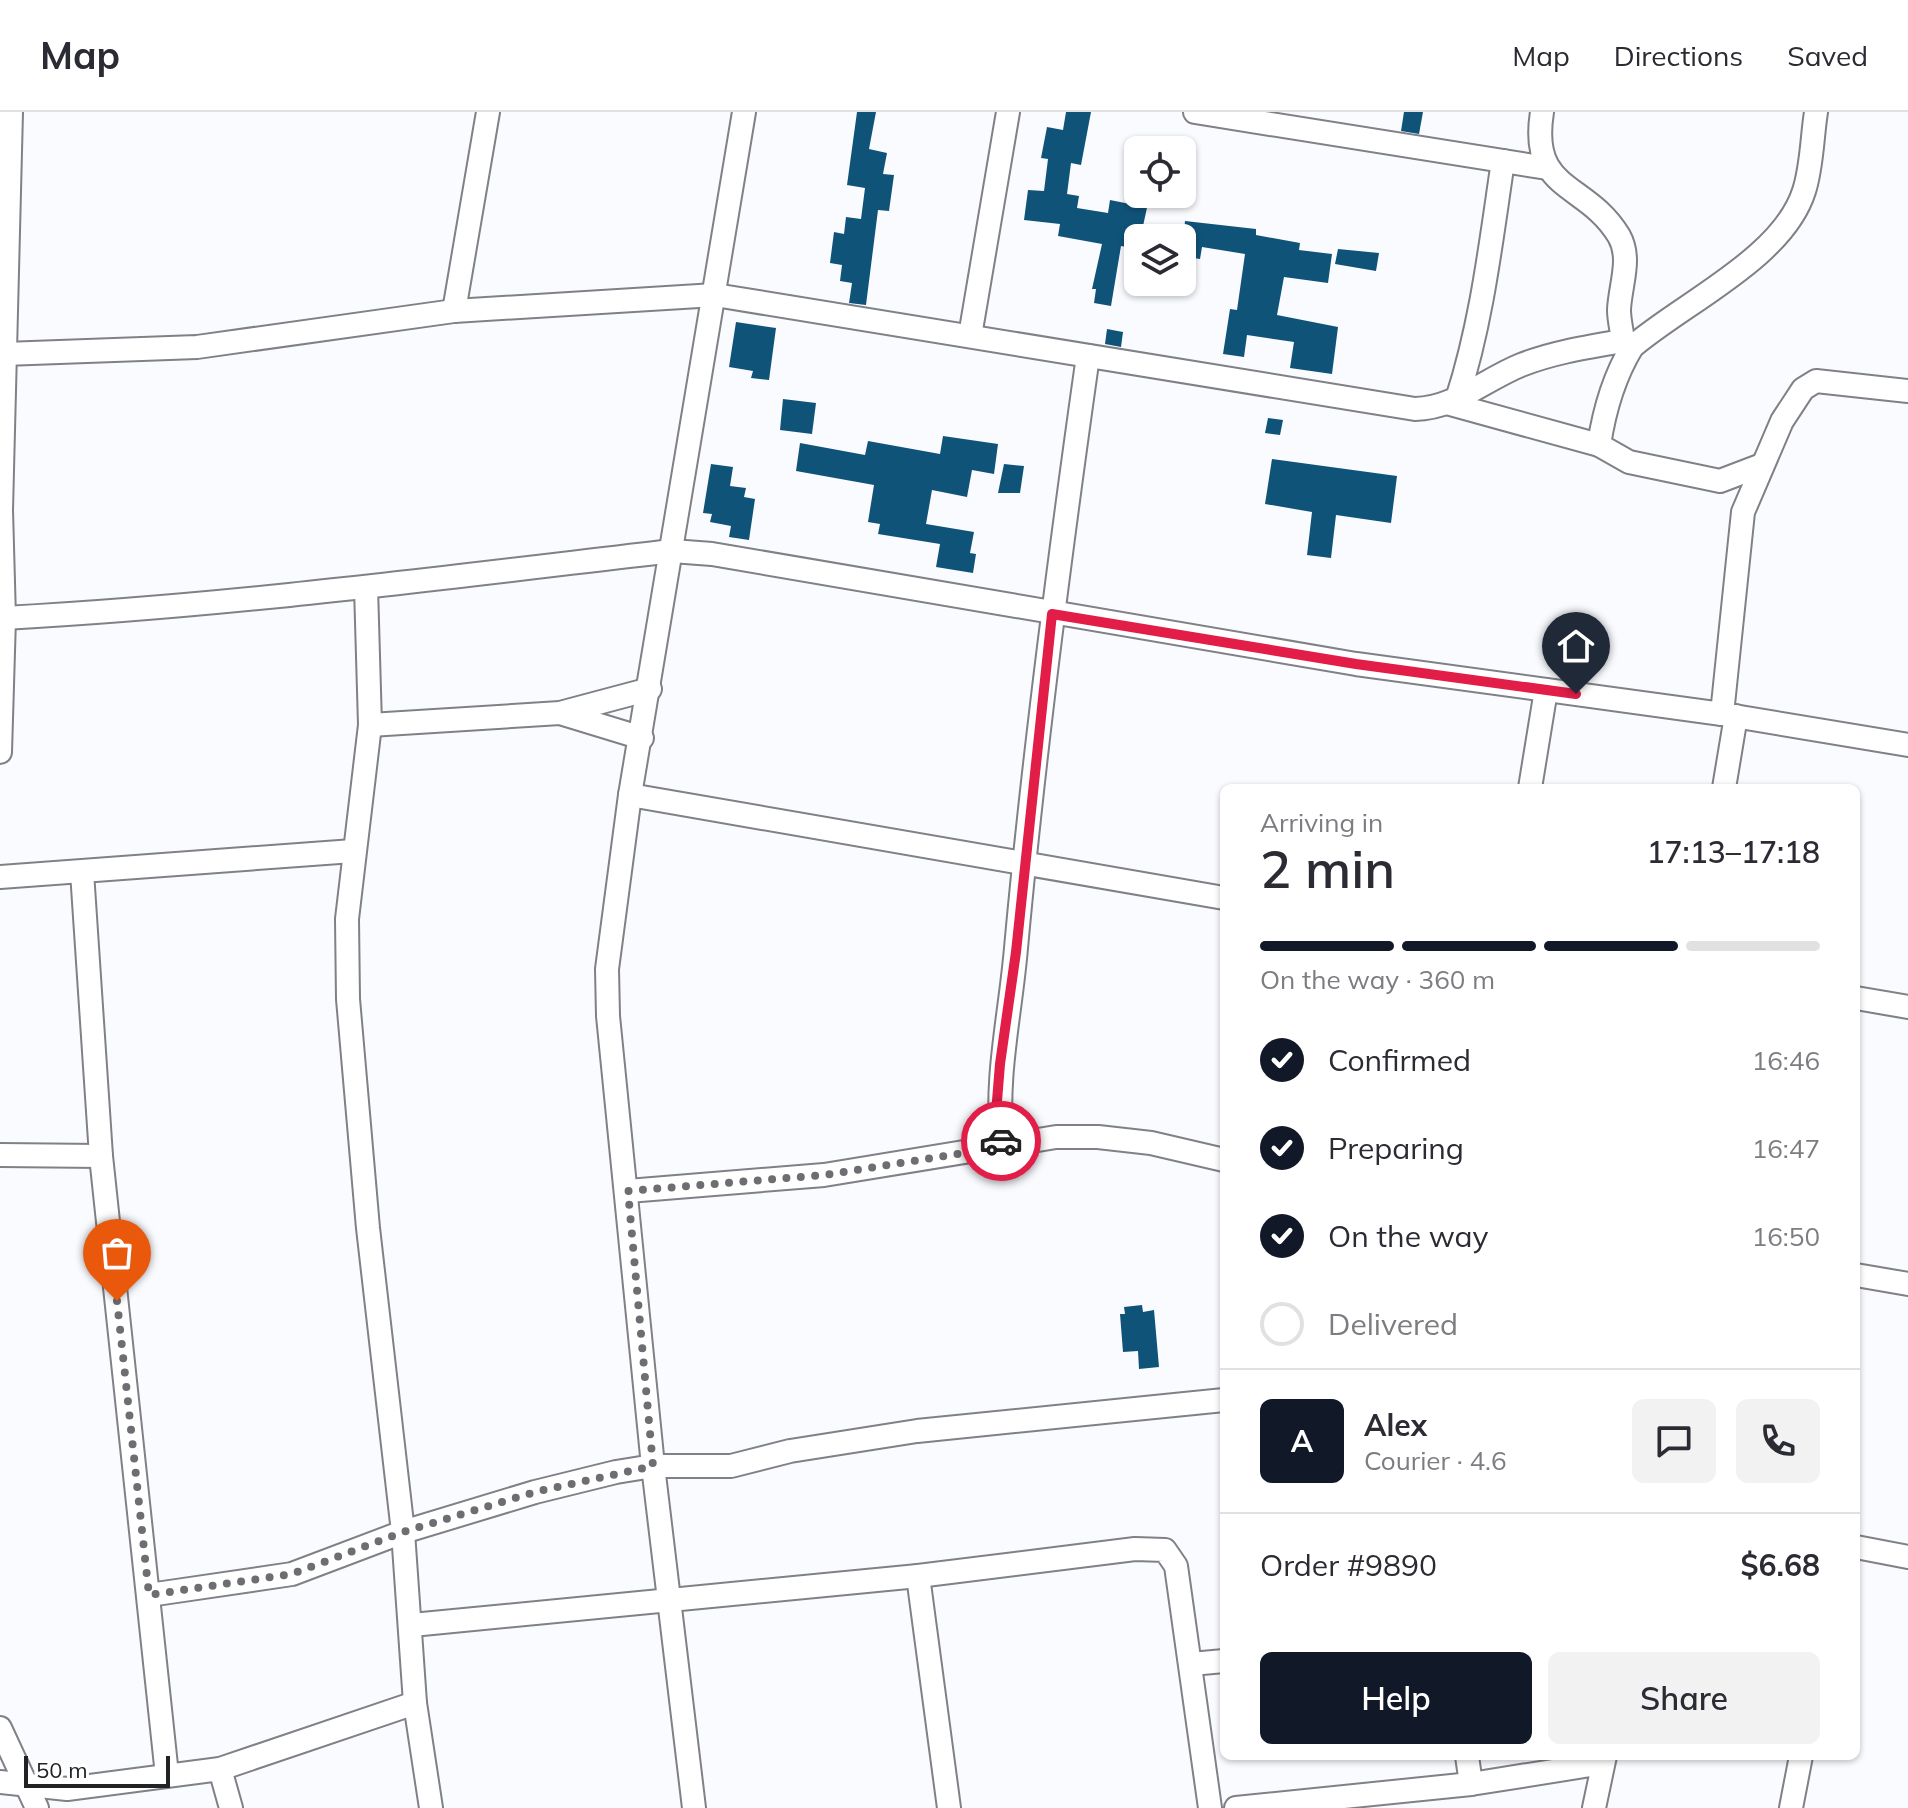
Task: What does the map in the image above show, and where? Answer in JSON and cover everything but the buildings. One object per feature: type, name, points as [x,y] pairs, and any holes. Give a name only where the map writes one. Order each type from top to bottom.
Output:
[{"type":"street","points":[[0,752],[4,618],[1,510],[5,262],[11,112]]},
{"type":"street","points":[[454,311],[488,112]]},
{"type":"street","points":[[694,1808],[653,1466],[628,1191],[608,1016],[607,969],[630,795],[642,738],[744,112]]},
{"type":"street","points":[[970,336],[1008,112]]},
{"type":"street","points":[[1195,112],[1274,118],[1547,168]]},
{"type":"street","points":[[1542,112],[1539,153],[1547,168],[1619,236],[1626,273],[1619,312],[1628,344],[1599,445]]},
{"type":"street","points":[[4,354],[121,353],[197,347],[454,311],[715,295],[1415,409],[1453,402],[1489,379],[1520,366],[1589,347],[1628,344],[1772,241],[1792,216],[1804,191],[1816,112]]},
{"type":"street","points":[[1453,402],[1470,358],[1503,161]]},
{"type":"street","points":[[1589,347],[1619,312]]},
{"type":"street","points":[[1002,1147],[997,1101],[1000,1064],[1016,952],[1023,863],[1052,614],[1088,356]]},
{"type":"street","points":[[1724,784],[1743,512],[1782,421],[1803,389],[1816,381],[1908,391]]},
{"type":"street","points":[[1453,402],[1599,445],[1629,462],[1720,481],[1762,465]]},
{"type":"street","points":[[1720,481],[1743,512]]},
{"type":"street","points":[[4,618],[116,612],[366,587],[672,551],[748,559],[1052,614],[1356,664],[1729,715],[1908,745]]},
{"type":"street","points":[[366,587],[370,725],[347,919],[354,1081],[391,1448],[403,1532],[412,1625],[415,1703],[431,1808]]},
{"type":"street","points":[[370,725],[560,713],[650,689]]},
{"type":"street","points":[[1531,784],[1546,690]]},
{"type":"street","points":[[560,713],[642,738]]},
{"type":"street","points":[[630,795],[1220,897]]},
{"type":"street","points":[[0,877],[353,851]]},
{"type":"street","points":[[82,872],[101,1156],[167,1775]]},
{"type":"street","points":[[1860,999],[1908,1007]]},
{"type":"street","points":[[628,1191],[824,1175],[1056,1137],[1098,1137],[1151,1143],[1220,1159]]},
{"type":"street","points":[[0,1155],[101,1156]]},
{"type":"street","points":[[1860,1276],[1908,1284]]},
{"type":"street","points":[[149,1595],[292,1574],[403,1532],[535,1492],[653,1466],[731,1466],[790,1451],[917,1431],[1220,1400]]},
{"type":"street","points":[[1860,1548],[1908,1557]]},
{"type":"street","points":[[412,1625],[918,1576],[1135,1549],[1165,1550],[1176,1566],[1210,1808]]},
{"type":"street","points":[[918,1576],[949,1808]]},
{"type":"street","points":[[1191,1664],[1220,1661]]},
{"type":"street","points":[[0,1782],[67,1789],[220,1769],[415,1703]]},
{"type":"street","points":[[0,1728],[37,1808]]},
{"type":"street","points":[[1468,1760],[1471,1784]]},
{"type":"street","points":[[1236,1808],[1471,1784],[1599,1760]]},
{"type":"street","points":[[1594,1808],[1604,1760]]},
{"type":"street","points":[[1791,1808],[1800,1760]]},
{"type":"street","points":[[220,1769],[231,1808]]},
{"type":"way so far","points":[[117,1301],[149,1595],[261,1581],[292,1574],[403,1532],[535,1492],[653,1466],[628,1191],[824,1175],[1002,1147],[1001,1141]]},
{"type":"route","points":[[1001,1141],[997,1101],[1000,1064],[1016,952],[1023,863],[1052,614],[1356,664],[1576,694]]}]
